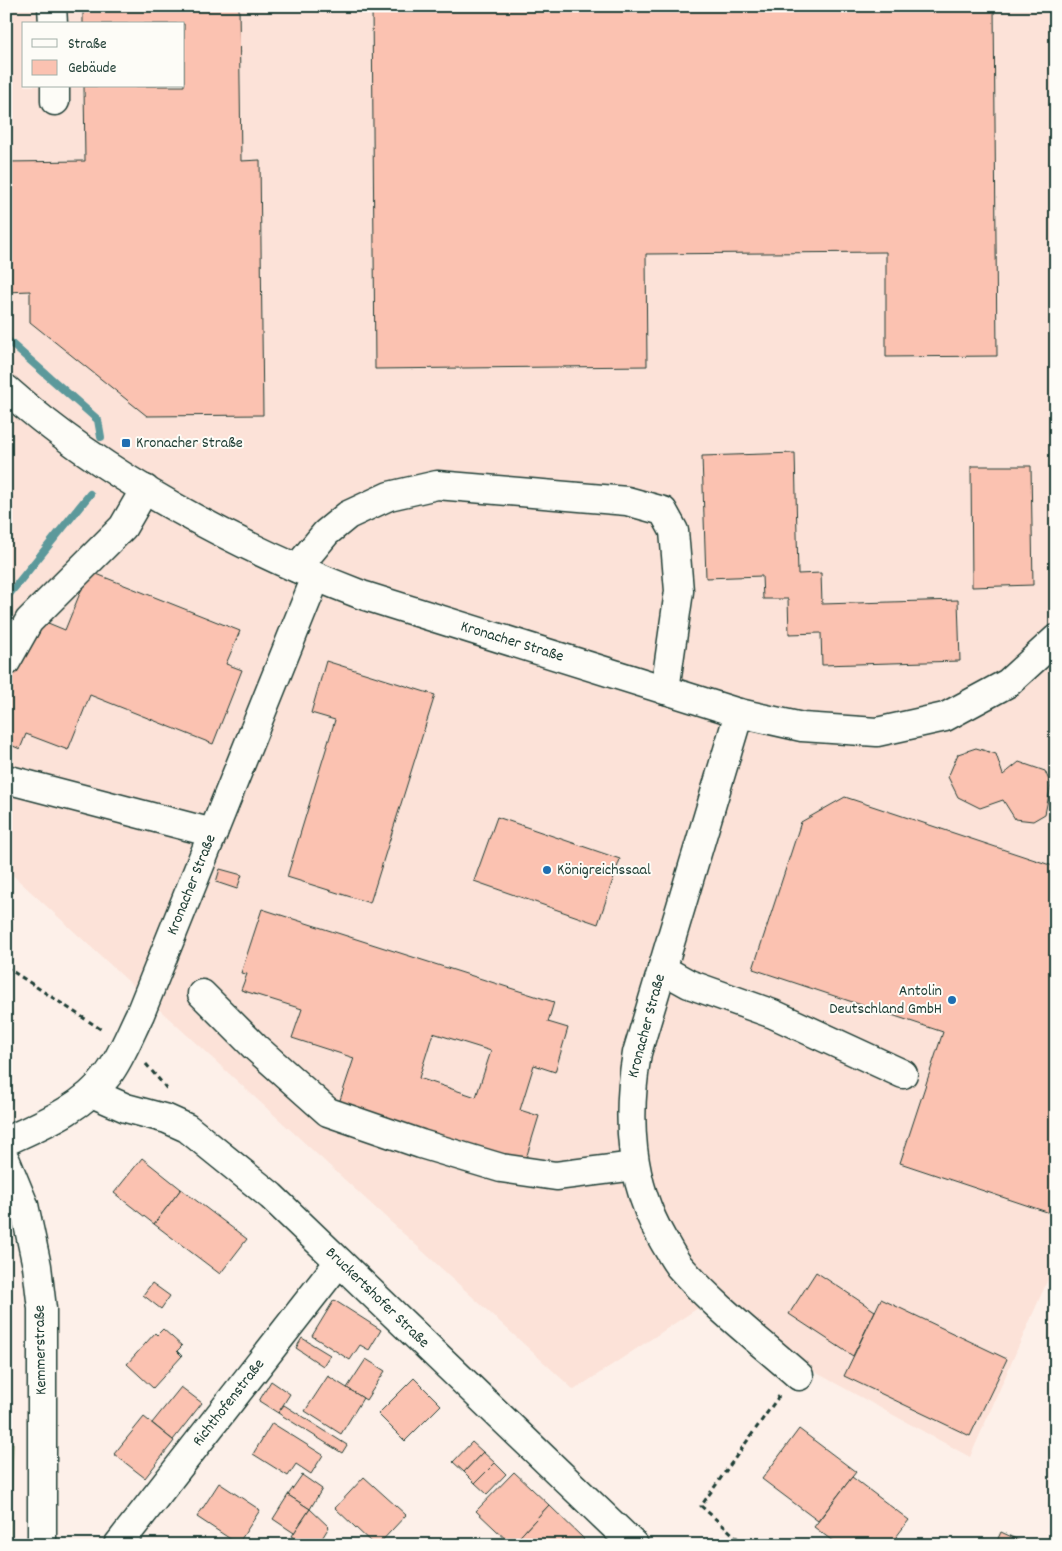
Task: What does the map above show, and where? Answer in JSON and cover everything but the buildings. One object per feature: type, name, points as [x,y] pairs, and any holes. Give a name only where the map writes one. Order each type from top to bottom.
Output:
[{"type":"street","points":[[52,6],[53,22]]},
{"type":"street","name":"Kronacher Straße","points":[[6,389],[71,442],[112,471],[205,522],[306,573],[362,595],[739,713],[802,727],[877,732],[945,717],[1008,683],[1056,639]]},
{"type":"street","points":[[306,573],[326,533],[348,515],[390,496],[437,485],[627,501],[663,511],[674,531],[679,592],[665,690]]},
{"type":"street","points":[[6,662],[29,620],[123,527],[145,489]]},
{"type":"street","name":"Kronacher Straße","points":[[6,1141],[56,1118],[92,1093],[109,1074],[140,1014],[213,833],[306,573]]},
{"type":"street","name":"Kronacher Straße","points":[[739,713],[637,1054],[631,1087],[631,1147],[638,1185],[650,1218],[678,1264],[716,1305],[797,1374]]},
{"type":"street","points":[[6,779],[213,833]]},
{"type":"street","points":[[662,969],[689,984],[773,1014],[903,1074]]},
{"type":"street","points":[[202,994],[255,1047],[328,1112],[421,1144],[501,1168],[556,1176],[635,1166]]},
{"type":"street","name":"Bruckertshofer Straße","points":[[92,1093],[126,1108],[166,1119],[187,1128],[271,1196],[634,1545]]},
{"type":"street","name":"Kemmerstraße","points":[[6,1161],[24,1205],[37,1266],[42,1309],[42,1545]]},
{"type":"street","name":"Richthofenstraße","points":[[118,1545],[339,1262]]},
{"type":"path","points":[[745,1545],[701,1506],[797,1374]]},
{"type":"shaded area","points":[[6,6],[1056,6],[1056,1261],[970,1457],[698,1308],[574,1390],[6,869]]},
{"type":"shaded area","points":[[6,1293],[13,1321],[13,1443],[6,1444]]},
{"type":"green space","points":[[13,1443],[10,1545],[6,1545],[6,1445]]},
{"type":"waterway","points":[[6,339],[98,420],[101,437]]},
{"type":"waterway","points":[[6,598],[90,494]]},
{"type":"place","name":"Kronacher Straße","points":[[126,443]]},
{"type":"place","name":"Königreichssaal","points":[[547,870]]},
{"type":"place","name":"Antolin Deutschland GmbH","points":[[952,1000]]}]
